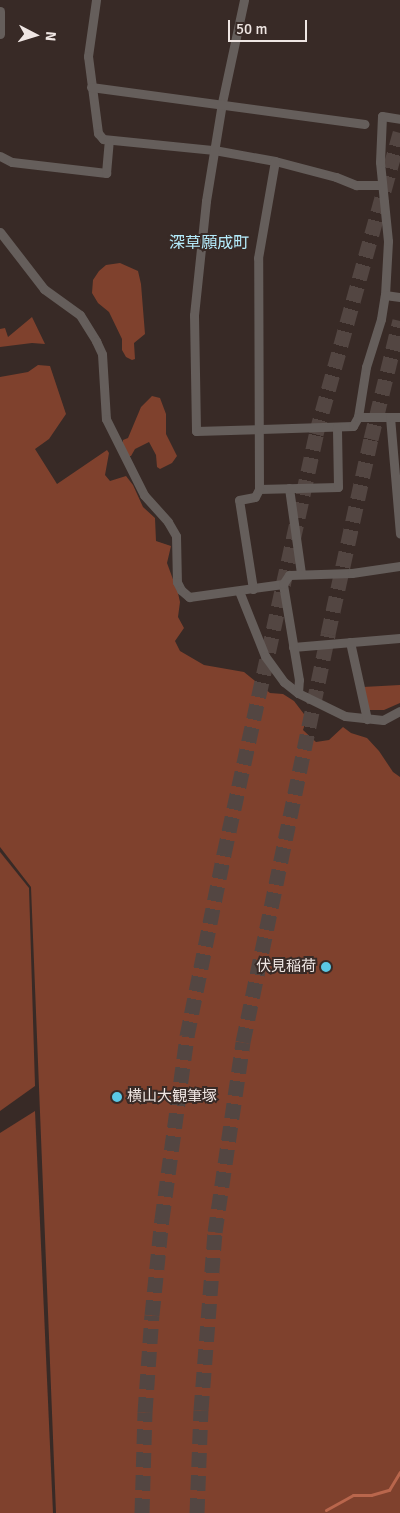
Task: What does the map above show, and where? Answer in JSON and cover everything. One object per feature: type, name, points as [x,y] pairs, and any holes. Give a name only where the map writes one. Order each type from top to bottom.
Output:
[{"type":"street","points":[[96,0],[88,56],[98,133],[103,139],[214,150],[275,161],[336,176],[356,185],[382,186]]},
{"type":"street","points":[[244,0],[214,150],[194,315],[196,431],[353,426],[358,417],[366,367],[382,319],[385,295],[388,241],[380,162],[382,116],[400,119]]},
{"type":"street","points":[[0,11],[0,34]]},
{"type":"street","points":[[91,87],[222,103],[365,124]]},
{"type":"street","points":[[0,156],[12,162],[106,172],[109,140]]},
{"type":"street","points":[[253,589],[239,500],[254,497],[260,489],[258,258],[275,161]]},
{"type":"street","points":[[0,232],[27,270],[44,289],[80,315],[96,341],[102,354],[106,419],[144,495],[176,536],[177,582],[181,590],[189,597],[282,584],[289,575],[301,573],[352,573],[400,566]]},
{"type":"street","points":[[385,295],[400,297]]},
{"type":"street","points":[[358,417],[400,417]]},
{"type":"street","points":[[390,417],[400,534]]},
{"type":"street","points":[[260,489],[338,487],[337,427]]},
{"type":"street","points":[[289,488],[301,573]]},
{"type":"street","points":[[282,584],[298,680],[298,693]]},
{"type":"street","points":[[239,591],[265,656],[284,682],[298,693],[345,716],[384,720],[400,711]]},
{"type":"street","points":[[293,647],[400,638]]},
{"type":"street","points":[[350,642],[368,719]]},
{"type":"shaded area","points":[[120,263],[138,271],[141,284],[145,334],[134,343],[135,359],[132,360],[126,357],[122,350],[122,339],[109,312],[98,303],[92,293],[93,280],[99,271],[106,265]]},
{"type":"shaded area","points":[[32,317],[45,344],[32,343],[0,347],[0,329],[5,328],[8,337]]},
{"type":"shaded area","points":[[38,365],[50,366],[66,414],[49,439],[35,449],[57,484],[107,450],[109,453],[105,475],[110,481],[126,476],[133,485],[143,507],[155,518],[156,541],[171,546],[167,563],[178,593],[180,602],[178,617],[184,628],[175,641],[180,651],[204,665],[244,672],[270,693],[283,694],[294,701],[307,718],[303,730],[316,742],[329,740],[343,727],[351,733],[367,738],[379,751],[393,772],[400,777],[400,1513],[56,1513],[31,887],[0,847],[0,377],[28,372]]},
{"type":"shaded area","points":[[152,396],[160,398],[166,414],[166,434],[177,456],[172,463],[160,469],[157,467],[156,455],[149,442],[135,449],[131,456],[128,456],[123,448],[123,440],[128,438],[141,407]]},
{"type":"shaded area","points":[[400,685],[400,703],[384,710],[368,710],[363,687]]},
{"type":"shaded area","points":[[0,852],[29,888],[35,1086],[0,1111]]},
{"type":"shaded area","points":[[35,1111],[53,1513],[0,1513],[0,1133]]},
{"type":"waterway","points":[[326,1510],[353,1495],[371,1495],[389,1490],[400,1472]]},
{"type":"tunnel","points":[[142,1513],[145,1412],[152,1315],[162,1219],[187,1036],[224,854],[316,434],[400,133]]},
{"type":"tunnel","points":[[197,1513],[201,1410],[215,1232],[243,1042],[328,634],[371,439],[400,320]]},
{"type":"place","name":"伏見稲荷","points":[[326,967]]},
{"type":"place","name":"横山大観筆塚","points":[[117,1097]]},
{"type":"district","name":"深草願成町","points":[[209,243]]}]
